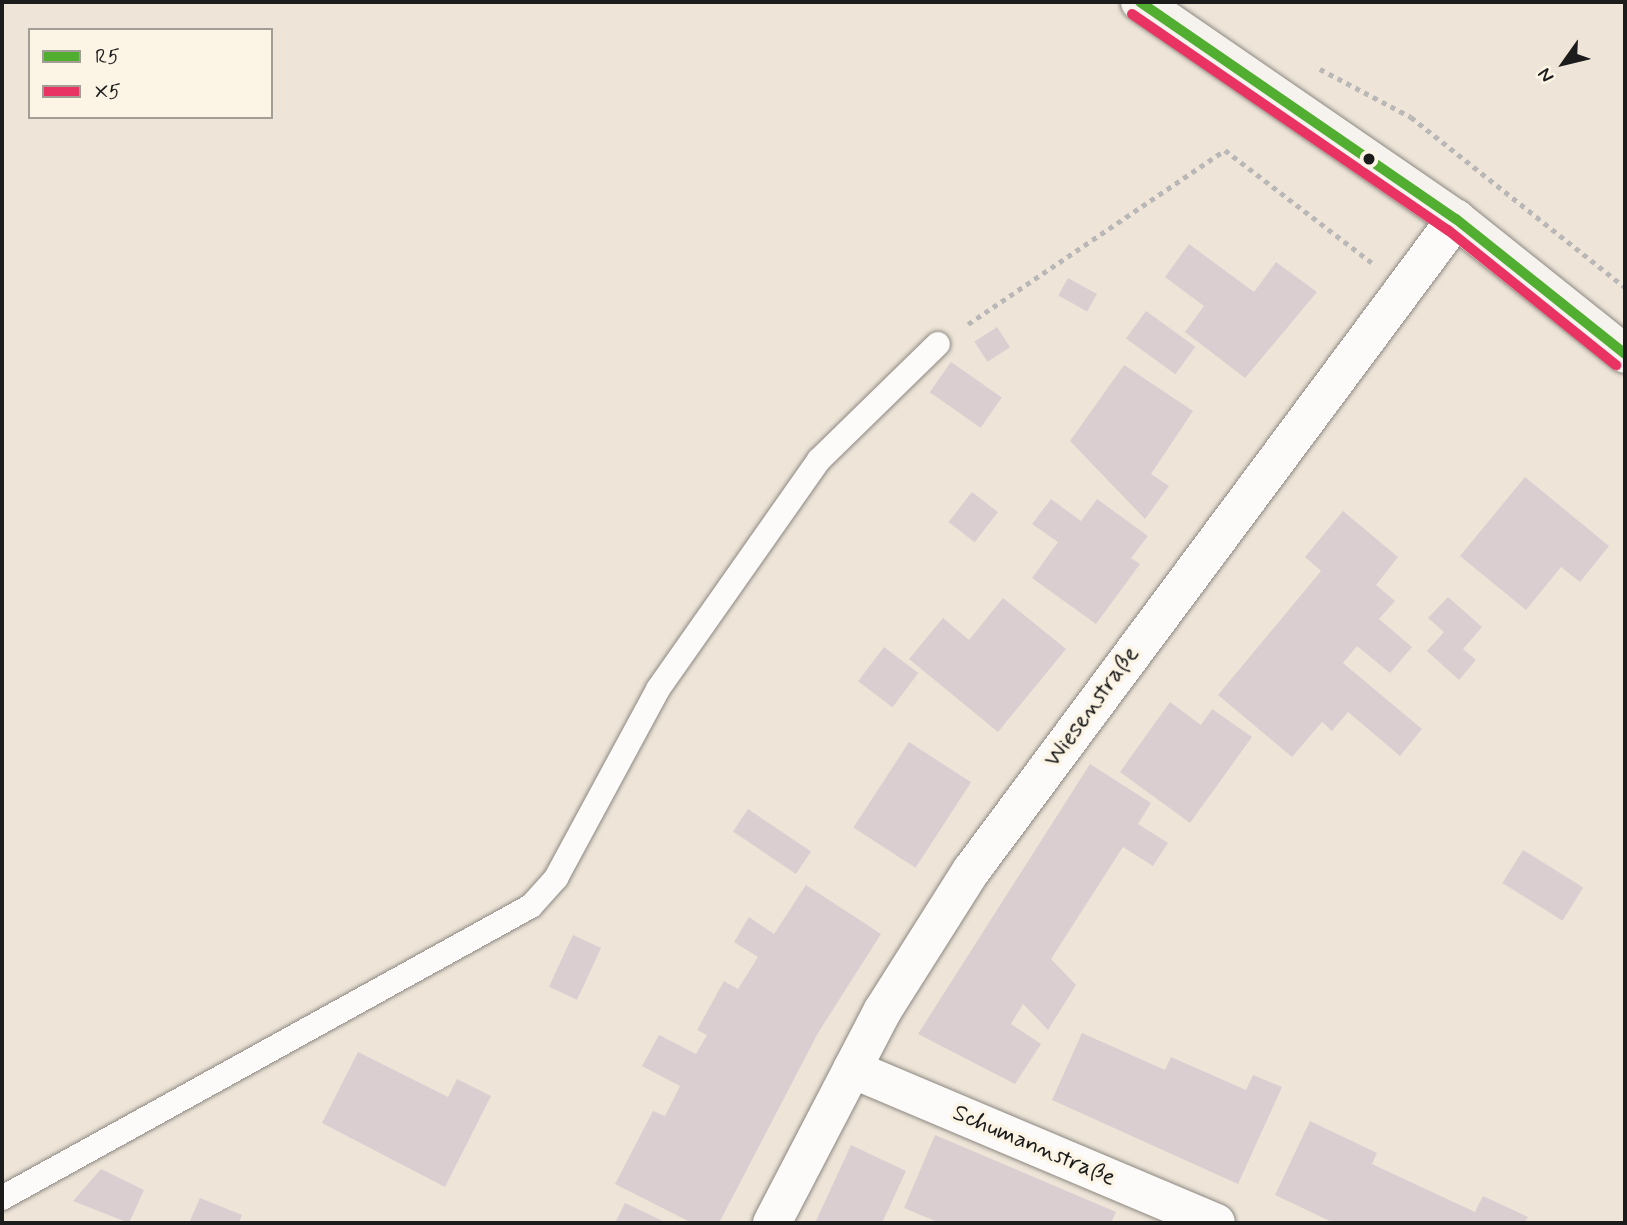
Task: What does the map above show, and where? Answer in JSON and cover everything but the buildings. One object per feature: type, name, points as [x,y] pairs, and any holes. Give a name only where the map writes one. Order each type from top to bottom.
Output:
[{"type":"main road","points":[[1140,2],[1456,219],[1625,354]]},
{"type":"street","name":"Wiesenstraße","points":[[772,1223],[852,1069],[971,871],[1456,219]]},
{"type":"street","name":"Schumannstraße","points":[[852,1069],[1216,1223]]},
{"type":"lane","points":[[2,1198],[531,906],[556,878],[658,689],[819,460],[938,344]]},
{"type":"path","points":[[1310,64],[1411,117],[1625,287]]},
{"type":"path","points":[[938,344],[1225,150],[1404,287]]},
{"type":"transit line","name":"R5","points":[[1140,2],[1456,219],[1625,354]]},
{"type":"transit line","name":"X5","points":[[1132,14],[1448,230],[1616,365]]}]
